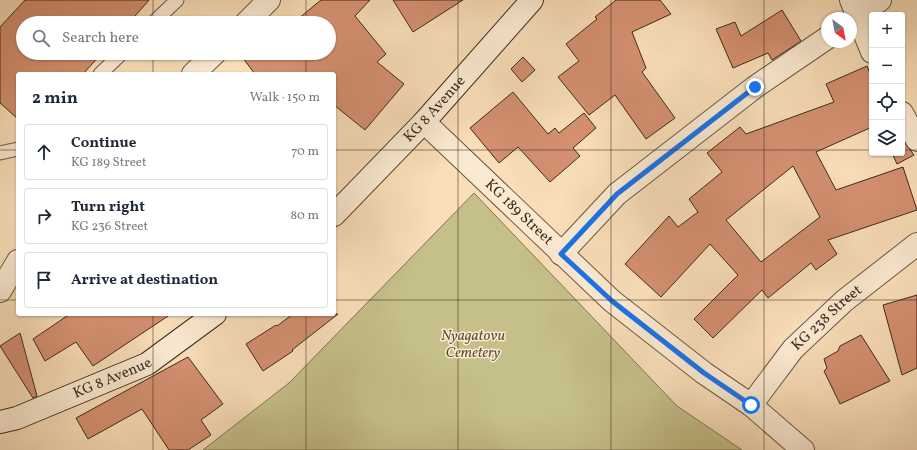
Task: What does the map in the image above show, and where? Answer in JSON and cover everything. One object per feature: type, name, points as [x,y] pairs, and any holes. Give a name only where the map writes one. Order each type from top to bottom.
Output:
[{"type":"street","points":[[253,16],[269,0]]},
{"type":"street","name":"KG 8 Avenue","points":[[336,213],[424,122],[532,0]]},
{"type":"street","points":[[855,12],[880,0]]},
{"type":"street","points":[[857,21],[870,48]]},
{"type":"street","points":[[561,254],[617,194],[755,87],[821,42]]},
{"type":"street","points":[[195,72],[208,60]]},
{"type":"street","points":[[905,118],[917,140]]},
{"type":"street","name":"KG 189 Street","points":[[424,122],[612,301],[704,373],[751,405],[803,450]]},
{"type":"street","name":"KG 238 Street","points":[[751,405],[793,349],[844,301],[917,244]]},
{"type":"street","points":[[0,291],[16,264]]},
{"type":"street","name":"KG 8 Avenue","points":[[0,422],[17,418],[147,364],[212,316]]},
{"type":"lane","points":[[160,16],[176,0]]},
{"type":"lane","points":[[102,72],[115,60]]},
{"type":"lane","points":[[0,153],[16,150]]},
{"type":"green space","name":"Nyagatovu Cemetery","points":[[474,193],[677,406],[742,450],[203,450],[289,383]]},
{"type":"building","points":[[25,0],[149,0],[135,16],[16,16],[16,60],[96,60],[85,72],[16,72],[16,117],[0,103],[0,27]]},
{"type":"building","points":[[321,0],[370,0],[355,16],[386,54],[377,62],[404,84],[365,130],[336,107],[336,72],[253,72],[244,60],[336,60],[336,16],[302,16]]},
{"type":"building","points":[[393,0],[463,0],[413,32]]},
{"type":"building","points":[[616,0],[660,0],[671,14],[632,32],[646,68],[642,72],[675,118],[646,139],[615,95],[589,115],[558,77],[579,61],[566,44],[597,19],[595,17]]},
{"type":"building","points":[[782,10],[801,41],[772,60],[768,53],[733,68],[716,29],[735,22],[741,36]]},
{"type":"building","points":[[523,57],[535,70],[522,82],[511,69]]},
{"type":"building","points":[[867,66],[869,71],[869,128],[816,152],[836,190],[903,167],[917,210],[828,240],[837,254],[816,270],[811,263],[768,298],[762,290],[713,338],[694,319],[738,275],[710,244],[661,297],[625,264],[669,216],[678,227],[698,212],[689,199],[722,172],[707,153],[740,127],[746,134],[834,102],[826,84]],"holes":[[[793,166],[820,217],[761,262],[726,220]]]},
{"type":"building","points":[[513,92],[548,134],[555,128],[559,133],[584,113],[596,128],[573,148],[580,156],[550,182],[518,147],[499,163],[470,128]]},
{"type":"building","points":[[905,143],[914,155],[897,164],[893,156],[905,156]]},
{"type":"building","points":[[917,295],[917,368],[902,375],[883,305]]},
{"type":"building","points":[[67,316],[168,316],[93,366],[76,342],[45,361],[33,339]]},
{"type":"building","points":[[290,316],[335,316],[292,350],[293,351],[263,371],[246,344],[276,325],[277,326]]},
{"type":"building","points":[[20,333],[37,396],[33,398],[0,346]]},
{"type":"building","points":[[861,335],[890,381],[840,404],[824,371],[827,368],[824,359],[838,351],[840,346]]},
{"type":"building","points":[[188,357],[223,404],[201,420],[211,435],[188,450],[169,450],[142,409],[88,439],[76,418]]},
{"type":"route","points":[[751,405],[704,373],[612,301],[561,254],[617,194],[755,87]]}]
